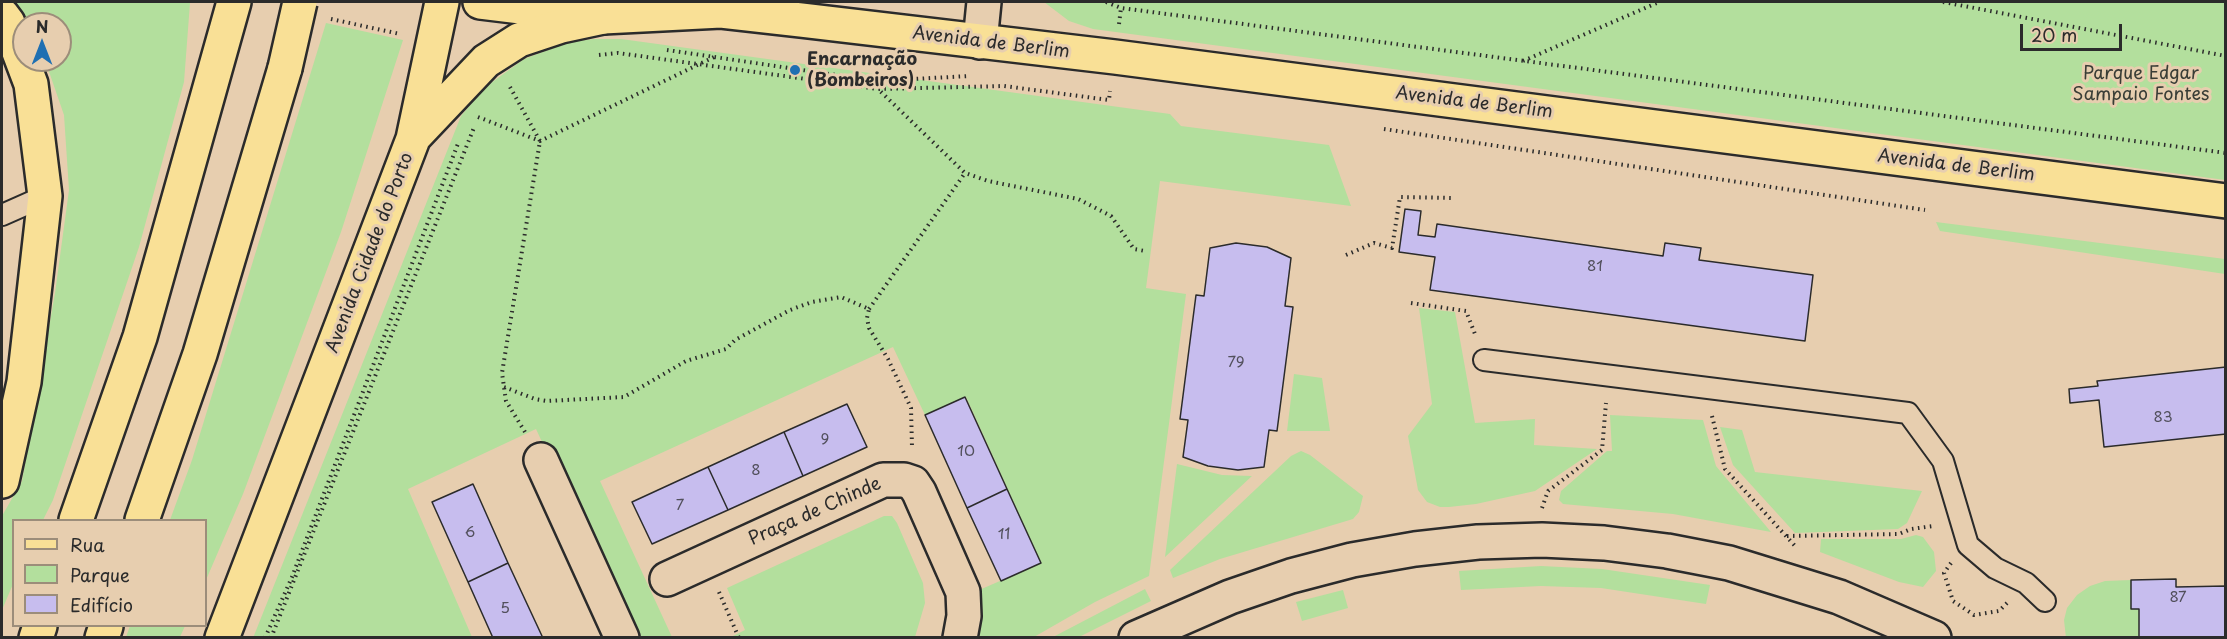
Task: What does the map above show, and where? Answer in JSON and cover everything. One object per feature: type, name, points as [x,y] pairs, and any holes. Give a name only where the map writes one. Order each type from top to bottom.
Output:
[{"type":"main road","points":[[76,519],[140,337],[234,2]]},
{"type":"main road","points":[[413,139],[442,2]]},
{"type":"main road","name":"Avenida de Berlim","points":[[480,2],[603,17],[709,6],[981,42],[1113,72],[2226,201]]},
{"type":"main road","points":[[142,519],[200,354],[285,68],[312,10]]},
{"type":"main road","points":[[2,15],[8,23],[31,84],[45,196],[24,382],[2,482]]},
{"type":"main road","points":[[413,139],[486,61],[519,40],[561,26],[603,17]]},
{"type":"main road","name":"Avenida Cidade do Porto","points":[[222,638],[413,139]]},
{"type":"main road","points":[[2,408],[24,382]]},
{"type":"street","points":[[981,42],[984,2]]},
{"type":"street","points":[[534,448],[622,638]]},
{"type":"street","name":"Praça de Chinde","points":[[666,579],[883,480],[904,480],[913,483],[919,492],[963,592],[964,616],[960,638]]},
{"type":"street","points":[[1136,638],[1230,597],[1291,576],[1352,560],[1414,549],[1478,542],[1542,540],[1604,543],[1667,550],[1729,563],[1839,597],[1934,638]]},
{"type":"lane","points":[[2,215],[45,196]]},
{"type":"lane","points":[[1484,360],[1908,413],[1943,461],[1968,545],[1995,568],[2026,584],[2045,600]]},
{"type":"path","points":[[1106,2],[1121,8],[2226,153]]},
{"type":"path","points":[[1523,61],[1659,2]]},
{"type":"path","points":[[1943,2],[2226,56]]},
{"type":"path","points":[[596,55],[618,53],[878,89],[1004,86],[1109,100],[1121,8]]},
{"type":"path","points":[[312,10],[435,41]]},
{"type":"path","points":[[470,114],[540,141],[715,57],[877,81],[972,76]]},
{"type":"path","points":[[1099,87],[1113,72]]},
{"type":"path","points":[[502,79],[510,86],[540,141],[502,373],[506,400],[534,448]]},
{"type":"path","points":[[877,81],[878,89],[965,173],[988,181],[1078,200],[1111,216],[1134,249],[1145,251]]},
{"type":"path","points":[[504,90],[516,82]]},
{"type":"path","points":[[271,638],[478,117],[483,112]]},
{"type":"path","points":[[1382,129],[1925,210]]},
{"type":"path","points":[[265,638],[292,577],[461,136]]},
{"type":"path","points":[[904,480],[912,449],[911,408],[888,358],[869,328],[867,318],[869,309],[965,173]]},
{"type":"path","points":[[1346,255],[1374,243],[1392,248],[1400,197],[1453,198]]},
{"type":"path","points":[[503,386],[541,400],[624,397],[676,366],[726,349],[735,340],[812,302],[841,297],[869,309]]},
{"type":"path","points":[[1412,303],[1466,311],[1484,360]]},
{"type":"path","points":[[1542,508],[1548,491],[1602,450],[1608,376]]},
{"type":"path","points":[[1714,389],[1712,423],[1725,469],[1799,550]]},
{"type":"path","points":[[1786,536],[1899,534],[1925,527],[1962,525]]},
{"type":"path","points":[[705,561],[739,638]]},
{"type":"path","points":[[1944,573],[1953,601],[1974,615],[1999,611],[2026,584]]},
{"type":"green space","points":[[11,2],[190,3],[184,82],[139,247],[53,500],[44,519],[12,519],[12,586],[2,610],[2,516],[22,481],[55,293],[69,190],[64,115],[49,72],[72,72],[72,12],[19,12]]},
{"type":"green space","name":"Parque Edgar Sampaio Fontes","points":[[1044,2],[2225,2],[2225,180],[1093,29],[1069,21]]},
{"type":"green space","points":[[326,23],[403,40],[341,232],[243,494],[207,578],[207,519],[170,519],[192,460]]},
{"type":"green space","points":[[621,39],[1170,114],[1181,126],[1329,145],[1351,206],[1160,181],[1146,288],[1186,294],[1149,576],[1095,602],[1034,637],[975,637],[977,591],[1041,563],[966,397],[925,415],[893,347],[600,481],[672,637],[632,637],[536,429],[408,489],[472,637],[253,638],[461,116],[484,88],[524,59],[569,42]]},
{"type":"green space","points":[[1936,222],[2225,259],[2225,274],[1940,231]]},
{"type":"green space","points":[[1419,308],[1455,312],[1475,423],[1535,419],[1534,445],[1597,449],[1535,491],[1476,504],[1449,507],[1440,507],[1427,502],[1418,490],[1408,436],[1432,404]]},
{"type":"green space","points":[[1294,374],[1322,378],[1330,431],[1287,431]]},
{"type":"green space","points":[[1610,415],[1703,420],[1716,466],[1771,532],[1673,514],[1563,504],[1559,500],[1561,491],[1607,451],[1612,451]]},
{"type":"green space","points":[[1720,427],[1742,430],[1755,472],[1922,491],[1907,523],[1898,529],[1795,533],[1733,465]]},
{"type":"green space","points":[[1301,451],[1310,455],[1363,496],[1359,512],[1353,519],[1220,559],[1173,578],[1170,570],[1291,456]]},
{"type":"green space","points":[[1177,464],[1222,475],[1252,476],[1165,557]]},
{"type":"green space","points":[[884,516],[892,516],[897,523],[923,583],[925,603],[915,637],[731,637],[745,630],[727,588]]},
{"type":"green space","points":[[1916,535],[1923,537],[1934,552],[1936,571],[1923,587],[1899,582],[1820,552],[1821,539],[1901,539]]},
{"type":"green space","points":[[1541,566],[1602,569],[1710,585],[1706,604],[1601,588],[1541,586],[1461,590],[1459,571]]},
{"type":"green space","points":[[2131,580],[2131,609],[2139,609],[2139,637],[2066,638],[2064,620],[2067,608],[2077,595],[2090,586],[2105,581]]},
{"type":"green space","points":[[1145,589],[1151,601],[1079,637],[1053,637]]},
{"type":"green space","points":[[1343,590],[1348,608],[1302,621],[1296,602]]},
{"type":"green space","points":[[130,627],[185,627],[180,637],[126,637]]},
{"type":"building","points":[[1405,209],[1421,211],[1418,235],[1435,237],[1437,224],[1663,256],[1665,243],[1701,248],[1699,260],[1813,275],[1805,341],[1430,290],[1435,257],[1399,252]]},
{"type":"building","points":[[1236,243],[1267,247],[1291,258],[1285,306],[1293,307],[1277,431],[1269,430],[1264,467],[1238,470],[1208,466],[1183,457],[1188,420],[1180,419],[1196,295],[1204,296],[1210,248]]},
{"type":"building","points":[[2226,367],[2226,434],[2104,447],[2099,400],[2070,403],[2069,389],[2098,386],[2097,381]]},
{"type":"building","points":[[965,397],[1007,489],[967,508],[925,415]]},
{"type":"building","points":[[847,404],[867,447],[803,476],[784,432]]},
{"type":"building","points":[[784,432],[803,476],[728,510],[708,467]]},
{"type":"building","points":[[708,467],[728,510],[652,544],[632,502]]},
{"type":"building","points":[[473,484],[508,563],[468,582],[432,502]]},
{"type":"building","points":[[1007,489],[1041,563],[1001,581],[967,508]]},
{"type":"building","points":[[508,563],[542,636],[539,638],[493,638],[468,582]]},
{"type":"building","points":[[2176,579],[2176,587],[2226,586],[2226,638],[2139,638],[2139,609],[2131,609],[2131,580]]},
{"type":"place","name":"Encarnação (Bombeiros)","points":[[795,70]]}]
